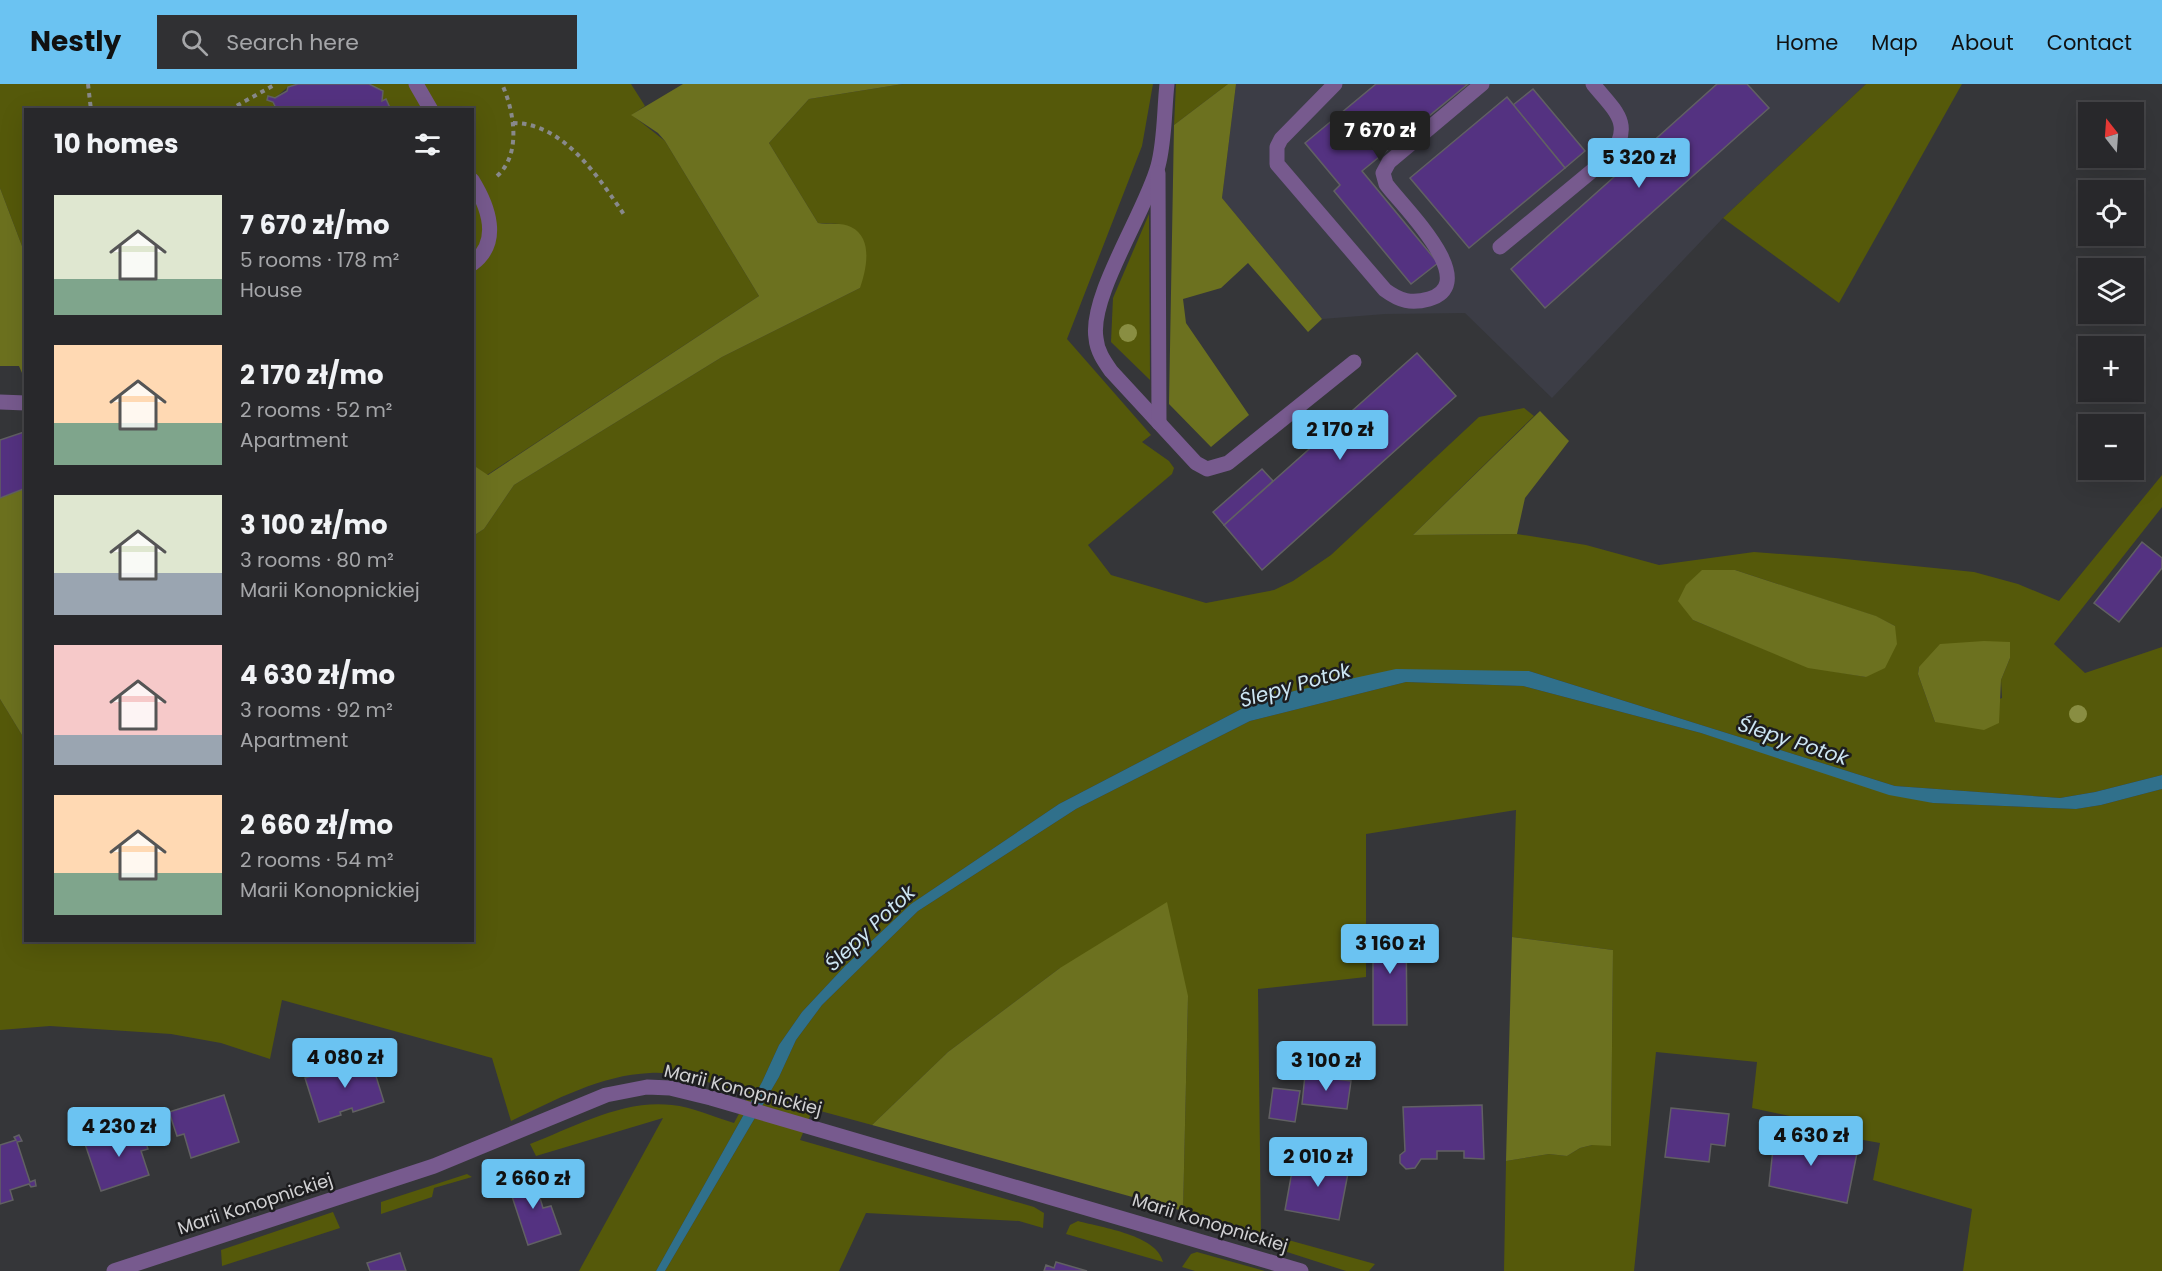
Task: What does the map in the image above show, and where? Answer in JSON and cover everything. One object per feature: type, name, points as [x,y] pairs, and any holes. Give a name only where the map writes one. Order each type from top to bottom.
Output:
[{"type":"street","points":[[416,84],[430,108]]},
{"type":"street","points":[[1159,423],[1158,167],[1167,84]]},
{"type":"street","points":[[1335,84],[1281,139],[1277,147],[1277,164],[1385,290],[1405,301],[1417,302],[1442,293],[1449,282],[1448,271],[1438,250],[1386,184],[1383,174],[1389,162],[1482,84]]},
{"type":"street","points":[[1500,247],[1610,156],[1620,141],[1623,131],[1622,123],[1593,84]]},
{"type":"street","points":[[1158,167],[1104,293],[1095,337],[1100,354],[1111,371],[1196,464],[1206,469],[1228,463],[1354,362]]},
{"type":"street","points":[[474,263],[480,259],[490,231],[487,206],[475,185]]},
{"type":"street","points":[[0,402],[24,403]]},
{"type":"street","name":"Marii Konopnickiej","points":[[114,1271],[434,1166],[606,1095],[647,1087],[670,1088],[971,1173],[1301,1271]]},
{"type":"path","points":[[88,84],[91,108]]},
{"type":"path","points":[[234,108],[276,84]]},
{"type":"path","points":[[475,185],[502,171],[513,144],[513,123],[502,84]]},
{"type":"path","points":[[513,123],[536,126],[568,147],[601,181],[625,216]]},
{"type":"shaded area","points":[[0,84],[298,84],[288,87],[275,98],[268,97],[267,100],[273,102],[276,108],[24,108],[24,251],[0,188]]},
{"type":"shaded area","points":[[369,84],[631,84],[645,106],[632,115],[665,141],[759,296],[487,475],[474,466],[474,108],[390,108],[386,99],[382,101],[382,91]]},
{"type":"shaded area","points":[[903,84],[1153,84],[1142,146],[1067,339],[1151,435],[1142,442],[1169,461],[1174,468],[1172,474],[1088,545],[1111,575],[1206,603],[1274,590],[1293,581],[1331,555],[1479,417],[1524,408],[1534,416],[1413,535],[1517,534],[1586,545],[1659,565],[1754,552],[1974,572],[2018,584],[2059,601],[2162,475],[2162,507],[2054,644],[2085,673],[2162,647],[2162,775],[2095,792],[2060,798],[1895,786],[1529,671],[1294,691],[1251,704],[1059,804],[911,904],[845,966],[802,1012],[779,1045],[762,1082],[656,1271],[579,1271],[663,1118],[536,1156],[530,1144],[617,1110],[654,1104],[687,1108],[734,1123],[749,1095],[675,1074],[650,1073],[614,1078],[596,1084],[511,1121],[492,1058],[282,1000],[270,1059],[221,1043],[171,1034],[50,1026],[0,1030],[0,699],[24,738],[24,942],[474,942],[474,535],[484,529],[514,485],[722,357],[860,288],[840,224],[818,223],[769,143],[809,99]],"holes":[[[1735,570],[1875,616],[1895,626],[1866,677],[1808,667],[1693,620]],[[2010,658],[2001,680],[2002,698],[1935,722],[1918,674],[1919,667]]]},
{"type":"shaded area","points":[[1176,84],[1228,84],[1174,125]]},
{"type":"shaded area","points":[[1236,84],[1866,84],[1723,218],[1552,398],[1465,313],[1385,314],[1322,319],[1222,198]]},
{"type":"shaded area","points":[[1866,84],[1962,84],[1839,303],[1723,218]]},
{"type":"shaded area","points":[[1149,214],[1150,380],[1111,342],[1113,298]]},
{"type":"shaded area","points":[[1406,682],[1523,686],[1701,733],[1933,803],[2076,809],[2162,789],[2162,1271],[1963,1271],[1972,1209],[1873,1180],[1880,1143],[1836,1135],[1837,1126],[1752,1108],[1757,1062],[1656,1052],[1634,1271],[1504,1271],[1506,1161],[1549,1154],[1567,1156],[1580,1148],[1592,1145],[1611,1145],[1613,950],[1512,937],[1516,810],[1366,834],[1366,977],[1258,989],[1261,1236],[1253,1236],[1183,1211],[1188,996],[1060,968],[948,1052],[872,1125],[813,1109],[800,1140],[1034,1207],[1044,1213],[1043,1228],[1019,1221],[866,1213],[839,1271],[665,1271],[779,1077],[796,1040],[822,1005],[918,911],[1076,809],[1250,721]]},
{"type":"shaded area","points":[[467,1174],[472,1177],[434,1188],[432,1197],[381,1214],[381,1202]]},
{"type":"shaded area","points":[[333,1212],[340,1228],[222,1266],[221,1250]]},
{"type":"shaded area","points":[[1078,1221],[1140,1239],[1159,1253],[1163,1262],[1066,1234],[1070,1225]]},
{"type":"shaded area","points":[[1281,1238],[1375,1264],[1369,1271],[1346,1271],[1284,1251]]},
{"type":"shaded area","points":[[1197,1252],[1265,1271],[1195,1271],[1182,1267],[1191,1254]]},
{"type":"green space","points":[[683,84],[903,84],[809,99],[769,143],[818,223],[847,225],[858,232],[863,239],[866,247],[866,264],[860,288],[722,357],[514,485],[484,529],[474,535],[474,466],[488,475],[759,296],[665,141],[658,133],[631,115]]},
{"type":"green space","points":[[1228,84],[1236,84],[1222,198],[1322,319],[1308,332],[1248,263],[1221,288],[1183,299],[1186,323],[1249,415],[1211,447],[1169,404],[1174,125]]},
{"type":"green space","points":[[0,188],[24,251],[24,378],[19,366],[0,366]]},
{"type":"green space","points":[[1540,411],[1569,441],[1525,498],[1517,534],[1413,535]]},
{"type":"green space","points":[[24,488],[24,738],[0,699],[0,498]]},
{"type":"green space","points":[[1702,570],[1735,570],[1876,616],[1895,626],[1897,644],[1885,668],[1866,677],[1808,668],[1693,620],[1678,601],[1686,585]]},
{"type":"green space","points":[[2010,642],[2010,658],[2001,680],[1999,723],[1984,730],[1935,722],[1918,674],[1919,667],[1940,644]]},
{"type":"green space","points":[[1167,902],[1188,996],[1183,1211],[872,1125],[948,1052],[1060,968]]},
{"type":"green space","points":[[1512,937],[1613,950],[1611,1146],[1592,1145],[1580,1148],[1567,1156],[1549,1154],[1506,1161]]},
{"type":"water","points":[[1396,669],[1529,671],[1895,786],[2060,798],[2095,792],[2162,775],[2162,789],[2076,809],[1933,803],[1889,795],[1701,733],[1523,686],[1406,682],[1250,721],[1076,809],[918,911],[822,1005],[796,1040],[779,1077],[665,1271],[656,1271],[762,1082],[779,1045],[802,1012],[845,966],[911,904],[1059,804],[1251,704],[1294,691]]},
{"type":"building","points":[[298,84],[369,84],[383,91],[382,101],[386,99],[390,108],[276,108],[273,102],[267,100],[268,96],[275,98],[287,91],[288,87]]},
{"type":"building","points":[[1376,84],[1468,84],[1362,171],[1438,263],[1411,284],[1334,191],[1340,185],[1305,143]]},
{"type":"building","points":[[1717,84],[1747,84],[1769,108],[1545,308],[1511,269],[1623,169],[1615,160],[1632,145],[1640,153]]},
{"type":"building","points":[[1533,89],[1585,151],[1565,168],[1513,105]]},
{"type":"building","points":[[1507,97],[1565,168],[1469,248],[1410,178]]},
{"type":"building","points":[[1417,353],[1456,396],[1262,570],[1224,525]]},
{"type":"building","points":[[24,432],[24,489],[0,498],[0,440]]},
{"type":"building","points":[[1262,469],[1273,481],[1224,525],[1213,512]]},
{"type":"building","points":[[2142,542],[2162,558],[2162,568],[2119,622],[2094,603]]},
{"type":"building","points":[[1373,925],[1406,925],[1407,1025],[1373,1025]]},
{"type":"building","points":[[370,1057],[384,1102],[353,1112],[352,1108],[340,1112],[341,1115],[319,1122],[305,1078]]},
{"type":"building","points":[[1305,1075],[1351,1081],[1347,1109],[1302,1104]]},
{"type":"building","points":[[1273,1088],[1300,1091],[1295,1122],[1269,1118]]},
{"type":"building","points":[[224,1095],[239,1142],[191,1158],[184,1134],[177,1136],[169,1112]]},
{"type":"building","points":[[1482,1105],[1484,1159],[1464,1158],[1464,1151],[1437,1151],[1437,1159],[1421,1159],[1415,1168],[1406,1169],[1400,1163],[1400,1155],[1405,1151],[1403,1107]]},
{"type":"building","points":[[1671,1108],[1729,1114],[1725,1146],[1711,1144],[1709,1162],[1665,1157]]},
{"type":"building","points":[[140,1125],[148,1149],[141,1151],[149,1175],[101,1191],[85,1144]]},
{"type":"building","points":[[1775,1130],[1825,1138],[1825,1148],[1857,1153],[1847,1203],[1769,1186]]},
{"type":"building","points":[[19,1135],[22,1141],[17,1142],[30,1182],[35,1180],[36,1186],[31,1187],[29,1184],[10,1190],[13,1200],[0,1204],[0,1145],[16,1140],[14,1137]]},
{"type":"building","points":[[1310,1156],[1350,1163],[1339,1220],[1285,1210],[1293,1166],[1308,1168]]},
{"type":"building","points":[[532,1172],[543,1208],[551,1206],[561,1234],[528,1245],[507,1181]]},
{"type":"building","points":[[400,1253],[406,1271],[370,1271],[367,1263]]},
{"type":"building","points":[[1056,1262],[1087,1271],[1044,1271],[1046,1265],[1054,1268]]},
{"type":"water label","name":"Ślepy Potok","points":[[1295,685]]},
{"type":"water label","name":"Ślepy Potok","points":[[1793,741]]},
{"type":"water label","name":"Ślepy Potok","points":[[870,928]]}]
